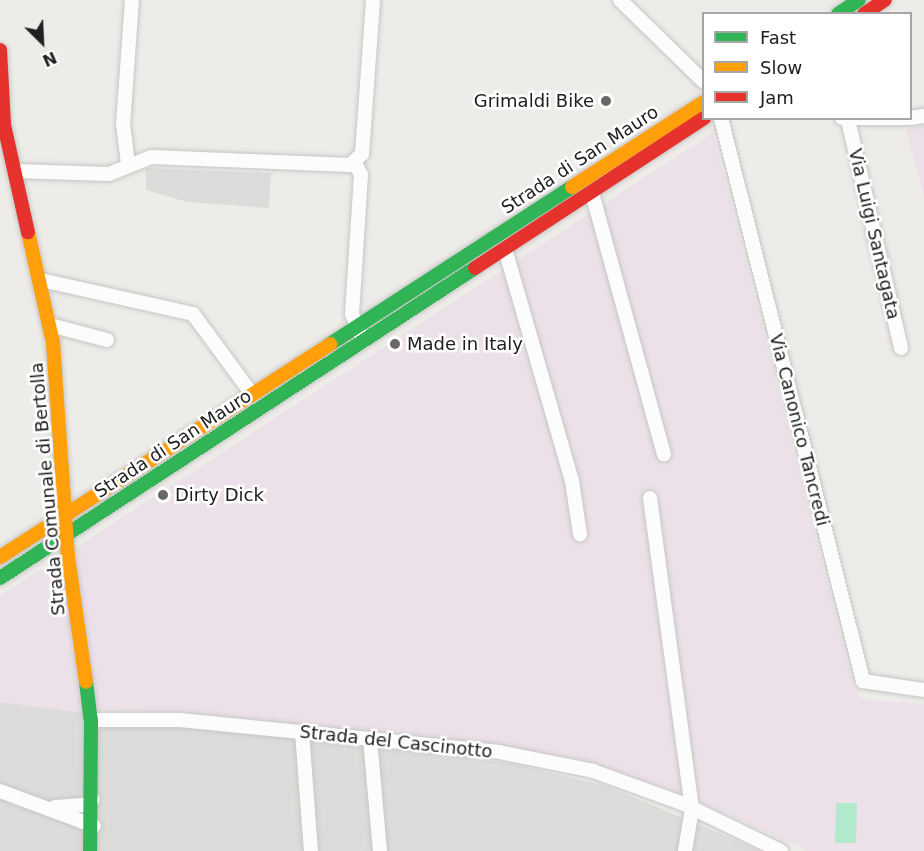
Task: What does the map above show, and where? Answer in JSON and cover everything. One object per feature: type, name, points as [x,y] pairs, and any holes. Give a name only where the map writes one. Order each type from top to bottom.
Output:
[{"type":"main road","points":[[841,12],[859,0]]},
{"type":"main road","points":[[867,12],[885,0]]},
{"type":"main road","name":"Strada Comunale di Bertolla","points":[[0,50],[2,125],[15,171],[50,325],[67,513],[68,557],[91,720],[94,826],[90,851]]},
{"type":"main road","name":"Strada di San Mauro","points":[[0,557],[702,103]]},
{"type":"main road","name":"Strada di San Mauro","points":[[0,578],[702,119]]},
{"type":"street","points":[[129,164],[123,125],[132,0]]},
{"type":"street","points":[[15,171],[109,174],[151,157],[339,167],[355,163],[362,154],[365,132],[373,0]]},
{"type":"street","points":[[620,0],[702,80]]},
{"type":"street","name":"Via Canonico Tancredi","points":[[723,120],[863,681],[924,690]]},
{"type":"street","name":"Via Luigi Santagata","points":[[845,120],[901,348]]},
{"type":"street","points":[[355,163],[362,175],[355,327],[365,340]]},
{"type":"street","name":"Strada di San Mauro","points":[[592,193],[664,454]]},
{"type":"street","points":[[505,249],[572,481],[580,534]]},
{"type":"street","name":"Strada di San Mauro","points":[[41,280],[193,314],[252,394]]},
{"type":"street","points":[[50,325],[106,340]]},
{"type":"street","points":[[650,498],[692,809],[686,851]]},
{"type":"street","name":"Strada del Cascinotto","points":[[91,720],[180,720],[499,752],[593,771],[692,809],[781,851]]},
{"type":"street","points":[[302,732],[311,851]]},
{"type":"street","points":[[369,739],[380,851]]},
{"type":"street","points":[[0,791],[94,826]]},
{"type":"street","points":[[47,807],[87,805],[93,799]]},
{"type":"shaded area","points":[[924,126],[924,198],[906,129]]},
{"type":"shaded area","points":[[713,133],[853,685],[859,697],[869,700],[924,704],[924,851],[808,851],[681,793],[582,759],[180,711],[92,709],[74,549]]},
{"type":"shaded area","points":[[146,168],[271,173],[269,208],[187,202],[146,190]]},
{"type":"shaded area","points":[[62,556],[88,713],[0,702],[0,596]]},
{"type":"shaded area","points":[[0,702],[509,763],[609,787],[761,851],[0,851]]},
{"type":"shaded area","points":[[162,724],[164,737],[174,737],[174,746],[123,747],[123,764],[103,764],[104,729]]},
{"type":"shaded area","points":[[181,730],[217,733],[220,761],[186,761]]},
{"type":"green space","points":[[836,803],[857,803],[856,843],[835,843]]},
{"type":"traffic: fast","points":[[841,12],[859,0]]},
{"type":"traffic: fast","points":[[330,344],[572,187]]},
{"type":"traffic: fast","points":[[0,578],[475,268]]},
{"type":"traffic: fast","points":[[86,682],[91,720],[90,851]]},
{"type":"traffic: slow","points":[[572,187],[702,103]]},
{"type":"traffic: slow","points":[[28,232],[53,343],[68,557],[86,682]]},
{"type":"traffic: slow","points":[[0,557],[330,344]]},
{"type":"traffic: jam","points":[[867,12],[885,0]]},
{"type":"traffic: jam","points":[[0,50],[4,125],[28,232]]},
{"type":"traffic: jam","points":[[475,268],[702,119]]},
{"type":"place","name":"Grimaldi Bike","points":[[606,101]]},
{"type":"place","name":"Made in Italy","points":[[395,344]]},
{"type":"place","name":"Dirty Dick","points":[[163,495]]}]
